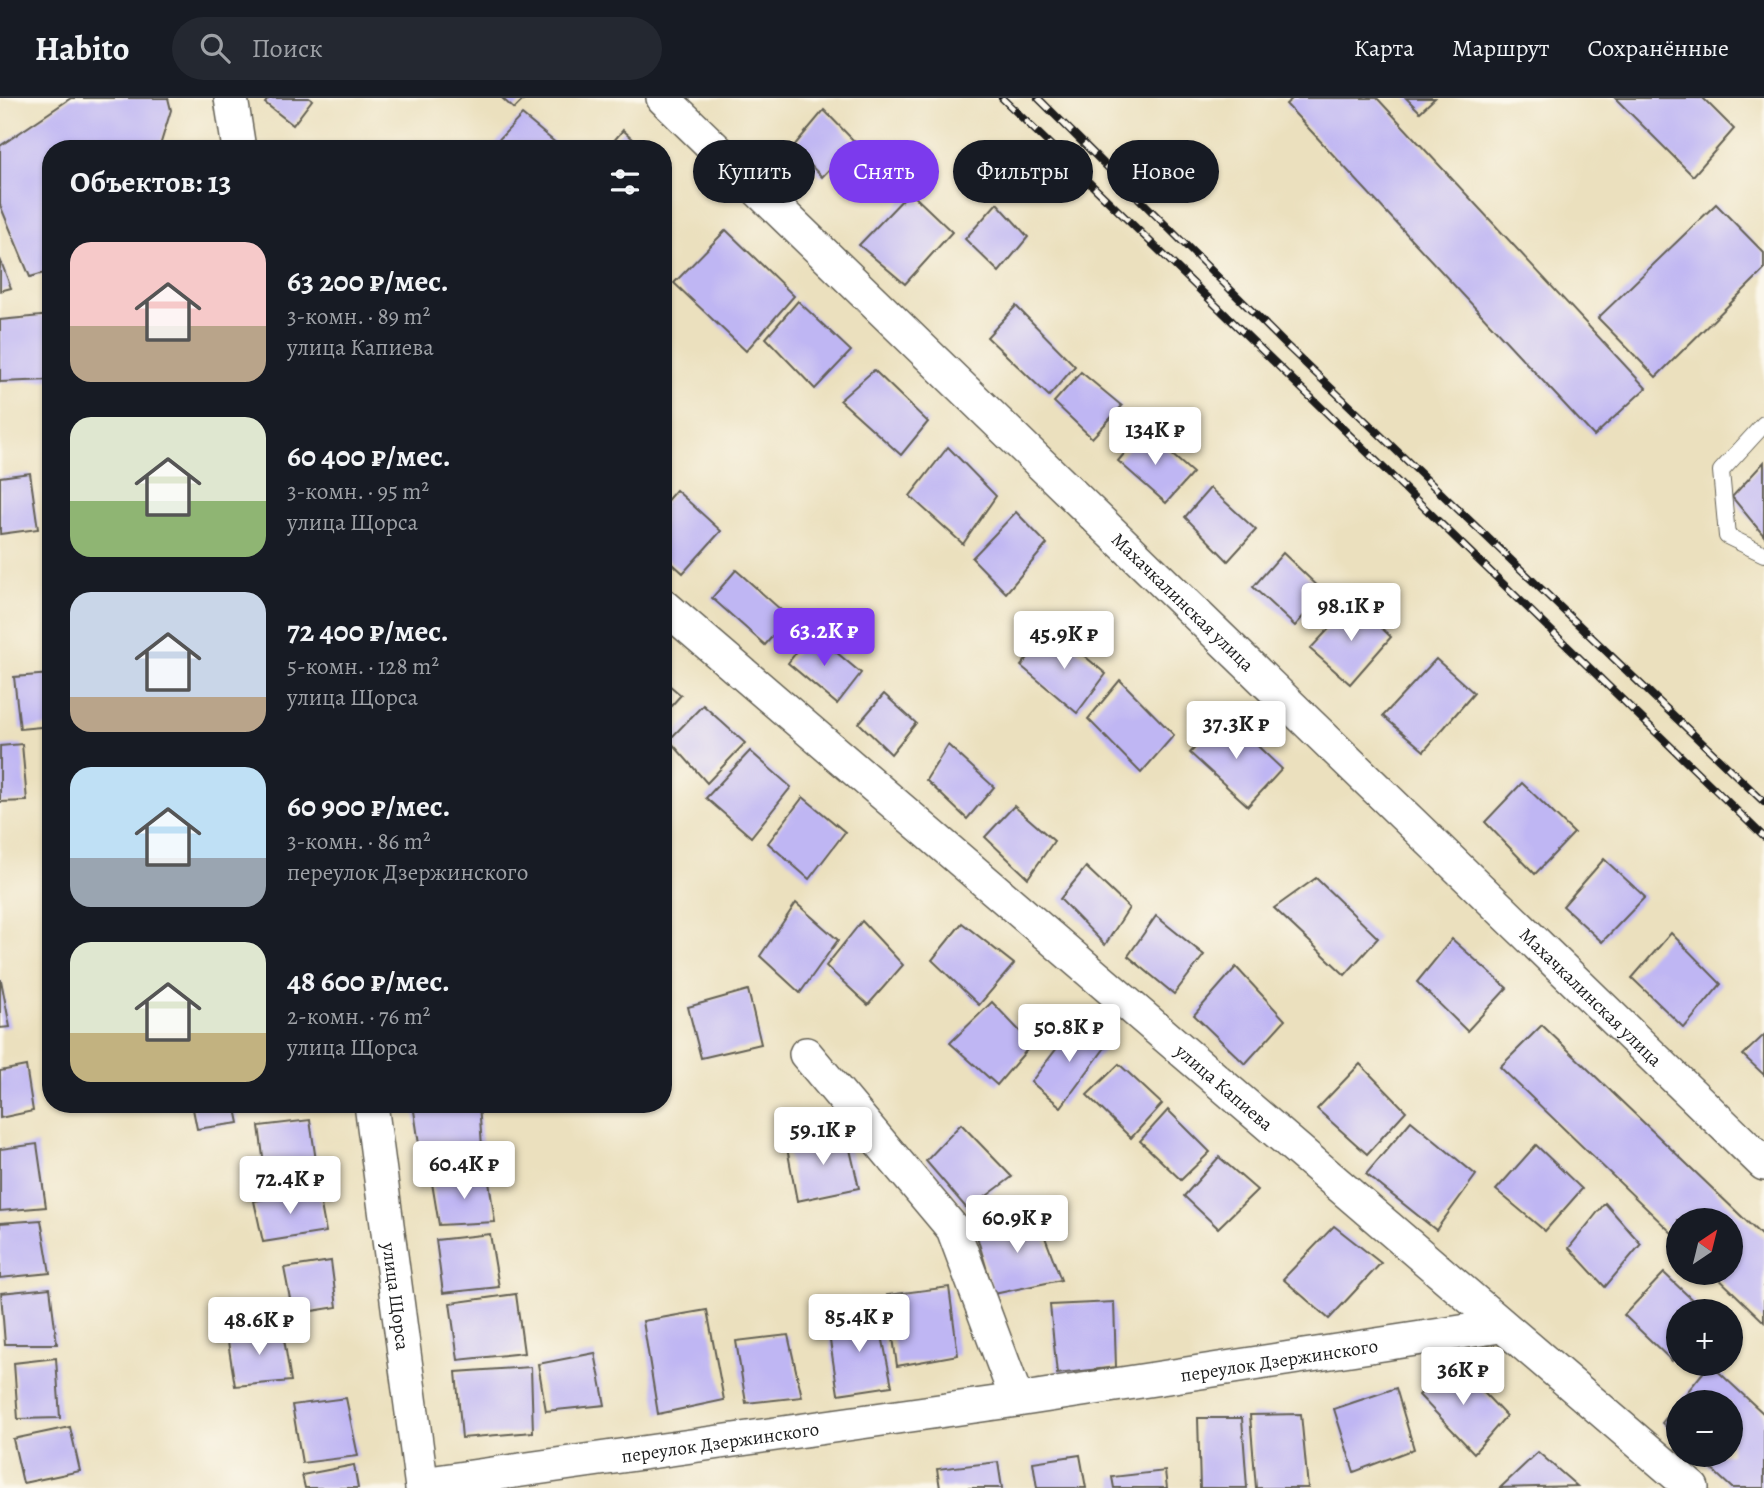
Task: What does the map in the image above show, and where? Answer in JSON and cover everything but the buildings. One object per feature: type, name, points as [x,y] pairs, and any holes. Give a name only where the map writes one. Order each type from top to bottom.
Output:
[{"type":"street","points":[[231,98],[238,140]]},
{"type":"street","name":"Махачкалинская улица","points":[[663,98],[1764,1164]]},
{"type":"street","name":"улица Капиева","points":[[672,613],[1692,1488]]},
{"type":"street","points":[[806,1054],[953,1229],[1017,1400]]},
{"type":"street","name":"улица Щорса","points":[[372,1113],[422,1486]]},
{"type":"street","name":"переулок Дзержинского","points":[[422,1486],[1017,1400],[1500,1326]]},
{"type":"lane","points":[[1764,424],[1721,471],[1727,536],[1764,554]]},
{"type":"railway","points":[[1002,98],[1764,837]]},
{"type":"railway","points":[[1038,98],[1284,343],[1764,802]]}]
